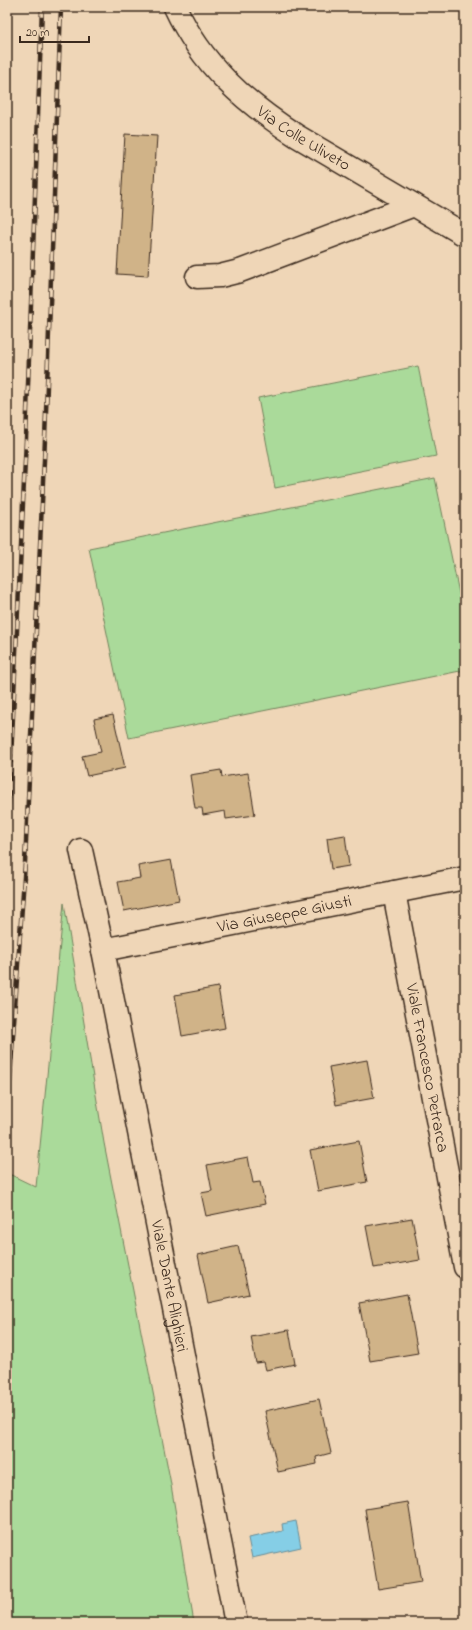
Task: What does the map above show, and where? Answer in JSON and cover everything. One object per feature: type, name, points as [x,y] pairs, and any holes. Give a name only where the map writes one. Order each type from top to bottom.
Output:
[{"type":"street","name":"Via Colle Uliveto","points":[[175,7],[186,30],[208,62],[236,91],[270,119],[465,235]]},
{"type":"street","points":[[198,277],[220,276],[240,271],[414,205]]},
{"type":"street","name":"Viale Dante Alighieri","points":[[81,850],[103,950],[236,1623]]},
{"type":"street","name":"Via Giuseppe Giusti","points":[[103,950],[465,878]]},
{"type":"street","name":"Viale Francesco Petrarca","points":[[394,892],[465,1267]]},
{"type":"green space","points":[[418,366],[436,456],[275,488],[258,398]]},
{"type":"green space","points":[[435,478],[465,622],[465,670],[129,738],[89,548]]},
{"type":"green space","points":[[64,903],[104,1143],[170,1479],[194,1623],[7,1623],[7,1173],[36,1187]]},
{"type":"water","points":[[296,1521],[301,1547],[252,1558],[248,1538],[283,1531],[282,1524]]},
{"type":"building","points":[[125,134],[157,136],[148,276],[117,274]]},
{"type":"building","points":[[113,715],[125,768],[87,776],[82,756],[101,752],[94,719]]},
{"type":"building","points":[[221,770],[222,777],[248,773],[255,815],[226,819],[225,811],[203,815],[202,808],[195,808],[190,775]]},
{"type":"building","points":[[345,835],[349,866],[331,869],[327,838]]},
{"type":"building","points":[[171,860],[179,900],[124,911],[118,882],[140,878],[138,866]]},
{"type":"building","points":[[218,987],[225,1028],[182,1036],[175,995]]},
{"type":"building","points":[[367,1060],[374,1098],[336,1105],[329,1067]]},
{"type":"building","points":[[359,1141],[367,1182],[318,1191],[310,1150]]},
{"type":"building","points":[[248,1157],[253,1183],[260,1182],[265,1204],[206,1216],[201,1193],[212,1191],[207,1165]]},
{"type":"building","points":[[412,1218],[420,1260],[374,1268],[366,1226]]},
{"type":"building","points":[[238,1246],[249,1294],[208,1303],[198,1255]]},
{"type":"building","points":[[407,1294],[418,1353],[370,1361],[359,1303]]},
{"type":"building","points":[[289,1330],[295,1364],[266,1370],[264,1362],[256,1363],[251,1337]]},
{"type":"building","points":[[319,1399],[331,1453],[316,1457],[317,1464],[278,1472],[265,1411]]},
{"type":"building","points":[[408,1502],[421,1582],[378,1589],[365,1509]]},
{"type":"railway","points":[[7,844],[26,439],[42,7]]},
{"type":"railway","points":[[7,1123],[25,863],[45,439],[61,7]]}]
